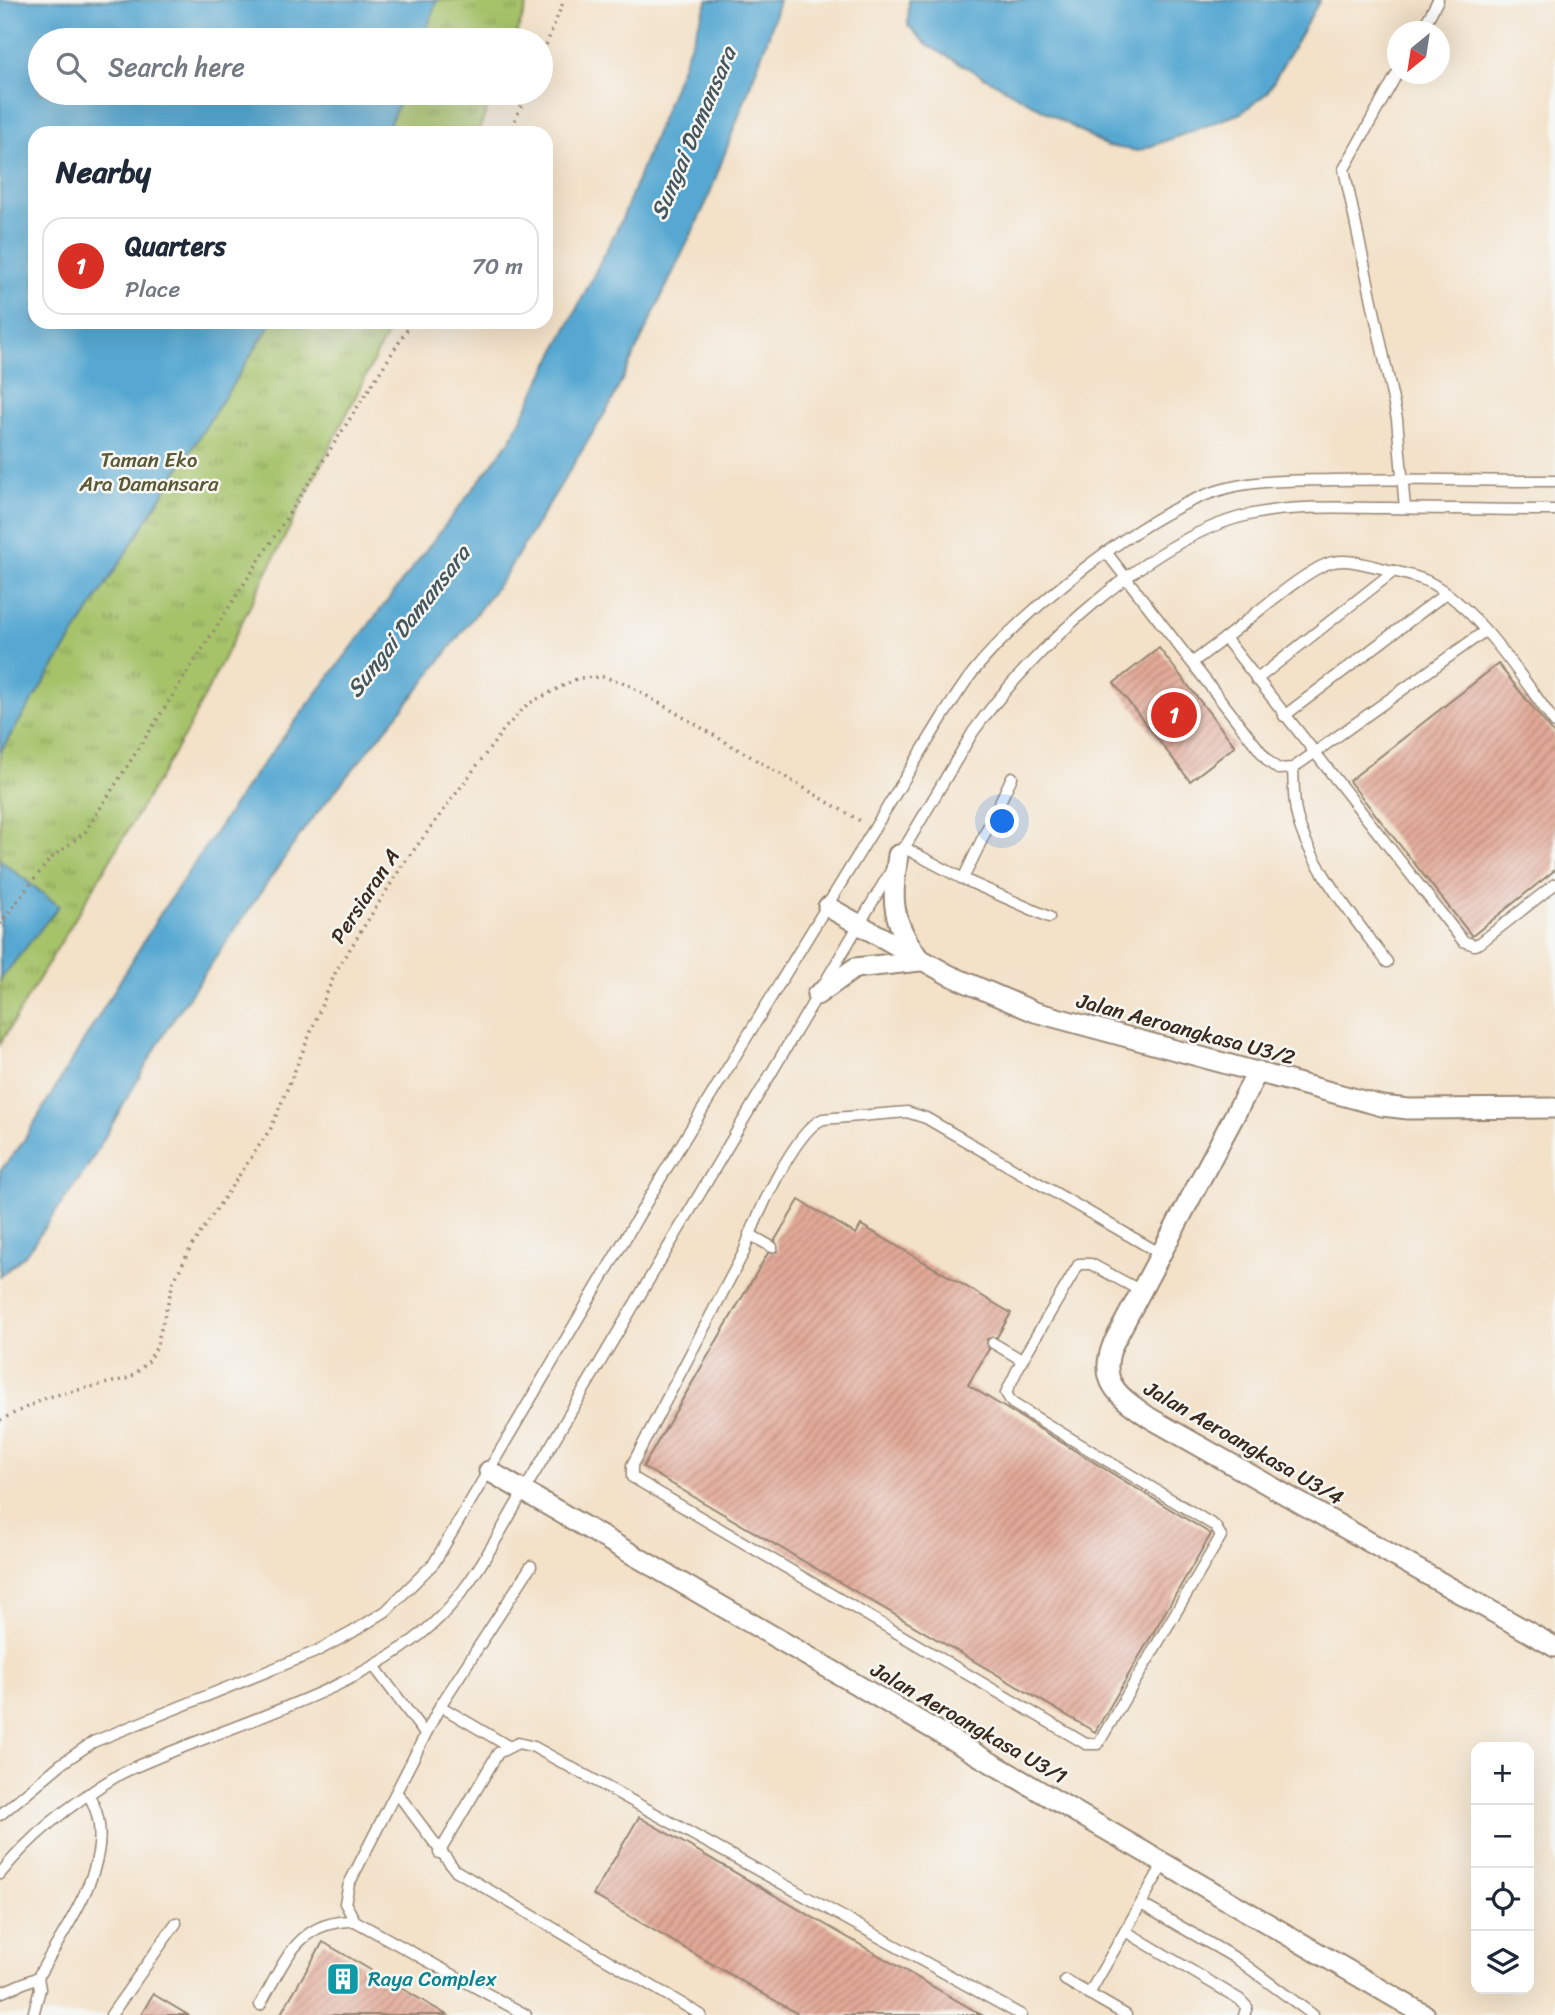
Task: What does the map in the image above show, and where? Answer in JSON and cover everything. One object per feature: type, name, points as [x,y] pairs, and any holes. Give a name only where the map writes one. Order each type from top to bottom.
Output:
[{"type":"street","points":[[817,995],[855,968],[921,961],[901,933],[892,900],[901,851]]},
{"type":"street","name":"Jalan Aeroangkasa U3/2","points":[[828,907],[921,961],[1035,1012],[1382,1106],[1408,1109],[1555,1108]]},
{"type":"street","name":"Jalan Aeroangkasa U3/4","points":[[1258,1071],[1140,1291],[1107,1360],[1107,1374],[1126,1401],[1150,1418],[1555,1647]]},
{"type":"street","name":"Jalan Aeroangkasa U3/1","points":[[489,1471],[1425,2015]]},
{"type":"lane","points":[[1427,21],[1438,0]]},
{"type":"lane","points":[[1391,84],[1344,169],[1397,419],[1405,508]]},
{"type":"lane","points":[[0,1815],[61,1764],[93,1742],[315,1652],[386,1611],[434,1563],[665,1171],[943,716],[973,672],[1012,630],[1106,552],[1155,520],[1217,490],[1258,483],[1404,478],[1555,481]]},
{"type":"lane","points":[[0,1874],[25,1845],[88,1794],[160,1755],[328,1688],[374,1666],[415,1639],[441,1615],[482,1562],[901,851],[999,696],[1035,657],[1128,577],[1200,532],[1252,514],[1324,509],[1555,510]]},
{"type":"lane","points":[[1106,552],[1268,761],[1278,769],[1293,768],[1485,631]]},
{"type":"lane","points":[[1192,662],[1309,574],[1332,562],[1353,561],[1428,582],[1445,594],[1485,631],[1555,723]]},
{"type":"lane","points":[[1256,680],[1394,571]]},
{"type":"lane","points":[[1284,716],[1445,594]]},
{"type":"lane","points":[[1224,638],[1313,754],[1468,944],[1480,943],[1555,884]]},
{"type":"lane","points":[[1293,768],[1296,813],[1302,834],[1346,907],[1387,962]]},
{"type":"lane","points":[[962,879],[1012,777]]},
{"type":"lane","points":[[901,851],[1049,917]]},
{"type":"lane","points":[[1140,1291],[1091,1264],[1079,1264],[1021,1360],[1006,1393],[1012,1403],[1215,1526],[1222,1536],[1103,1740],[1092,1746],[632,1477],[632,1465],[744,1252],[749,1234],[800,1139],[813,1123],[823,1119],[907,1112],[926,1118],[1160,1254]]},
{"type":"lane","points":[[749,1234],[772,1247]]},
{"type":"lane","points":[[993,1343],[1021,1360]]},
{"type":"lane","points":[[355,1921],[345,1903],[349,1884],[440,1706],[531,1566]]},
{"type":"lane","points":[[374,1666],[425,1734]]},
{"type":"lane","points":[[440,1706],[508,1746]]},
{"type":"lane","points":[[439,1853],[490,1763],[508,1746],[518,1743],[534,1747],[1021,2015]]},
{"type":"lane","points":[[397,1793],[439,1853],[470,1881],[701,2015]]},
{"type":"lane","points":[[33,2015],[38,2003],[38,1977],[95,1866],[100,1835],[96,1807],[88,1794]]},
{"type":"lane","points":[[1089,1994],[1164,1863]]},
{"type":"lane","points":[[1140,1904],[1237,1959],[1299,2011],[1313,2015]]},
{"type":"lane","points":[[260,2005],[298,1941],[316,1927],[334,1921],[355,1921],[526,2015]]},
{"type":"lane","points":[[111,2015],[176,1923]]},
{"type":"lane","points":[[1125,1931],[1239,1999],[1247,2007],[1244,2015]]},
{"type":"lane","points":[[0,1993],[38,1977]]},
{"type":"lane","points":[[1065,1980],[1126,2015]]},
{"type":"path","points":[[553,28],[564,0]]},
{"type":"path","points":[[512,126],[522,105]]},
{"type":"path","points":[[0,924],[48,860],[85,832],[408,329]]},
{"type":"path","name":"Persiaran A","points":[[0,1420],[48,1397],[130,1378],[148,1362],[156,1348],[173,1283],[191,1247],[271,1128],[336,971],[402,866],[505,727],[528,704],[578,678],[603,677],[625,683],[875,831]]},
{"type":"green space","name":"Taman Eko Ara Damansara","points":[[0,0],[529,0],[518,28],[28,28],[28,105],[488,105],[481,126],[28,126],[28,329],[389,329],[187,731],[0,1044]]},
{"type":"water","points":[[0,0],[437,0],[427,28],[28,28],[28,105],[398,105],[388,126],[28,126],[28,329],[268,329],[0,752]]},
{"type":"water","name":"Sungai Damansara","points":[[708,0],[779,0],[769,35],[707,201],[610,405],[504,577],[418,690],[307,825],[168,1027],[87,1168],[25,1255],[0,1276],[0,1171],[21,1145],[162,911],[252,778],[511,439],[622,219]]},
{"type":"water","points":[[909,0],[1320,0],[1267,93],[1241,113],[1138,151],[1107,146],[927,45],[908,25]]},
{"type":"water","points":[[0,860],[59,906],[0,980]]},
{"type":"building","points":[[1159,648],[1235,746],[1190,781],[1114,683]]},
{"type":"building","points":[[1498,664],[1555,735],[1555,870],[1472,936],[1349,781]]},
{"type":"building","points":[[799,1200],[856,1234],[861,1225],[1011,1313],[997,1337],[987,1339],[989,1349],[968,1385],[1211,1534],[1095,1732],[643,1467],[768,1253],[778,1251],[775,1240]]},
{"type":"building","points":[[639,1817],[982,2015],[800,2015],[593,1895]]},
{"type":"building","name":"Raya Complex","points":[[323,1942],[447,2015],[280,2015]]},
{"type":"building","points":[[153,1994],[188,2015],[141,2015]]},
{"type":"place","name":"Quarters","points":[[1174,715]]},
{"type":"place","name":"Raya Complex","points":[[343,1979]]}]
